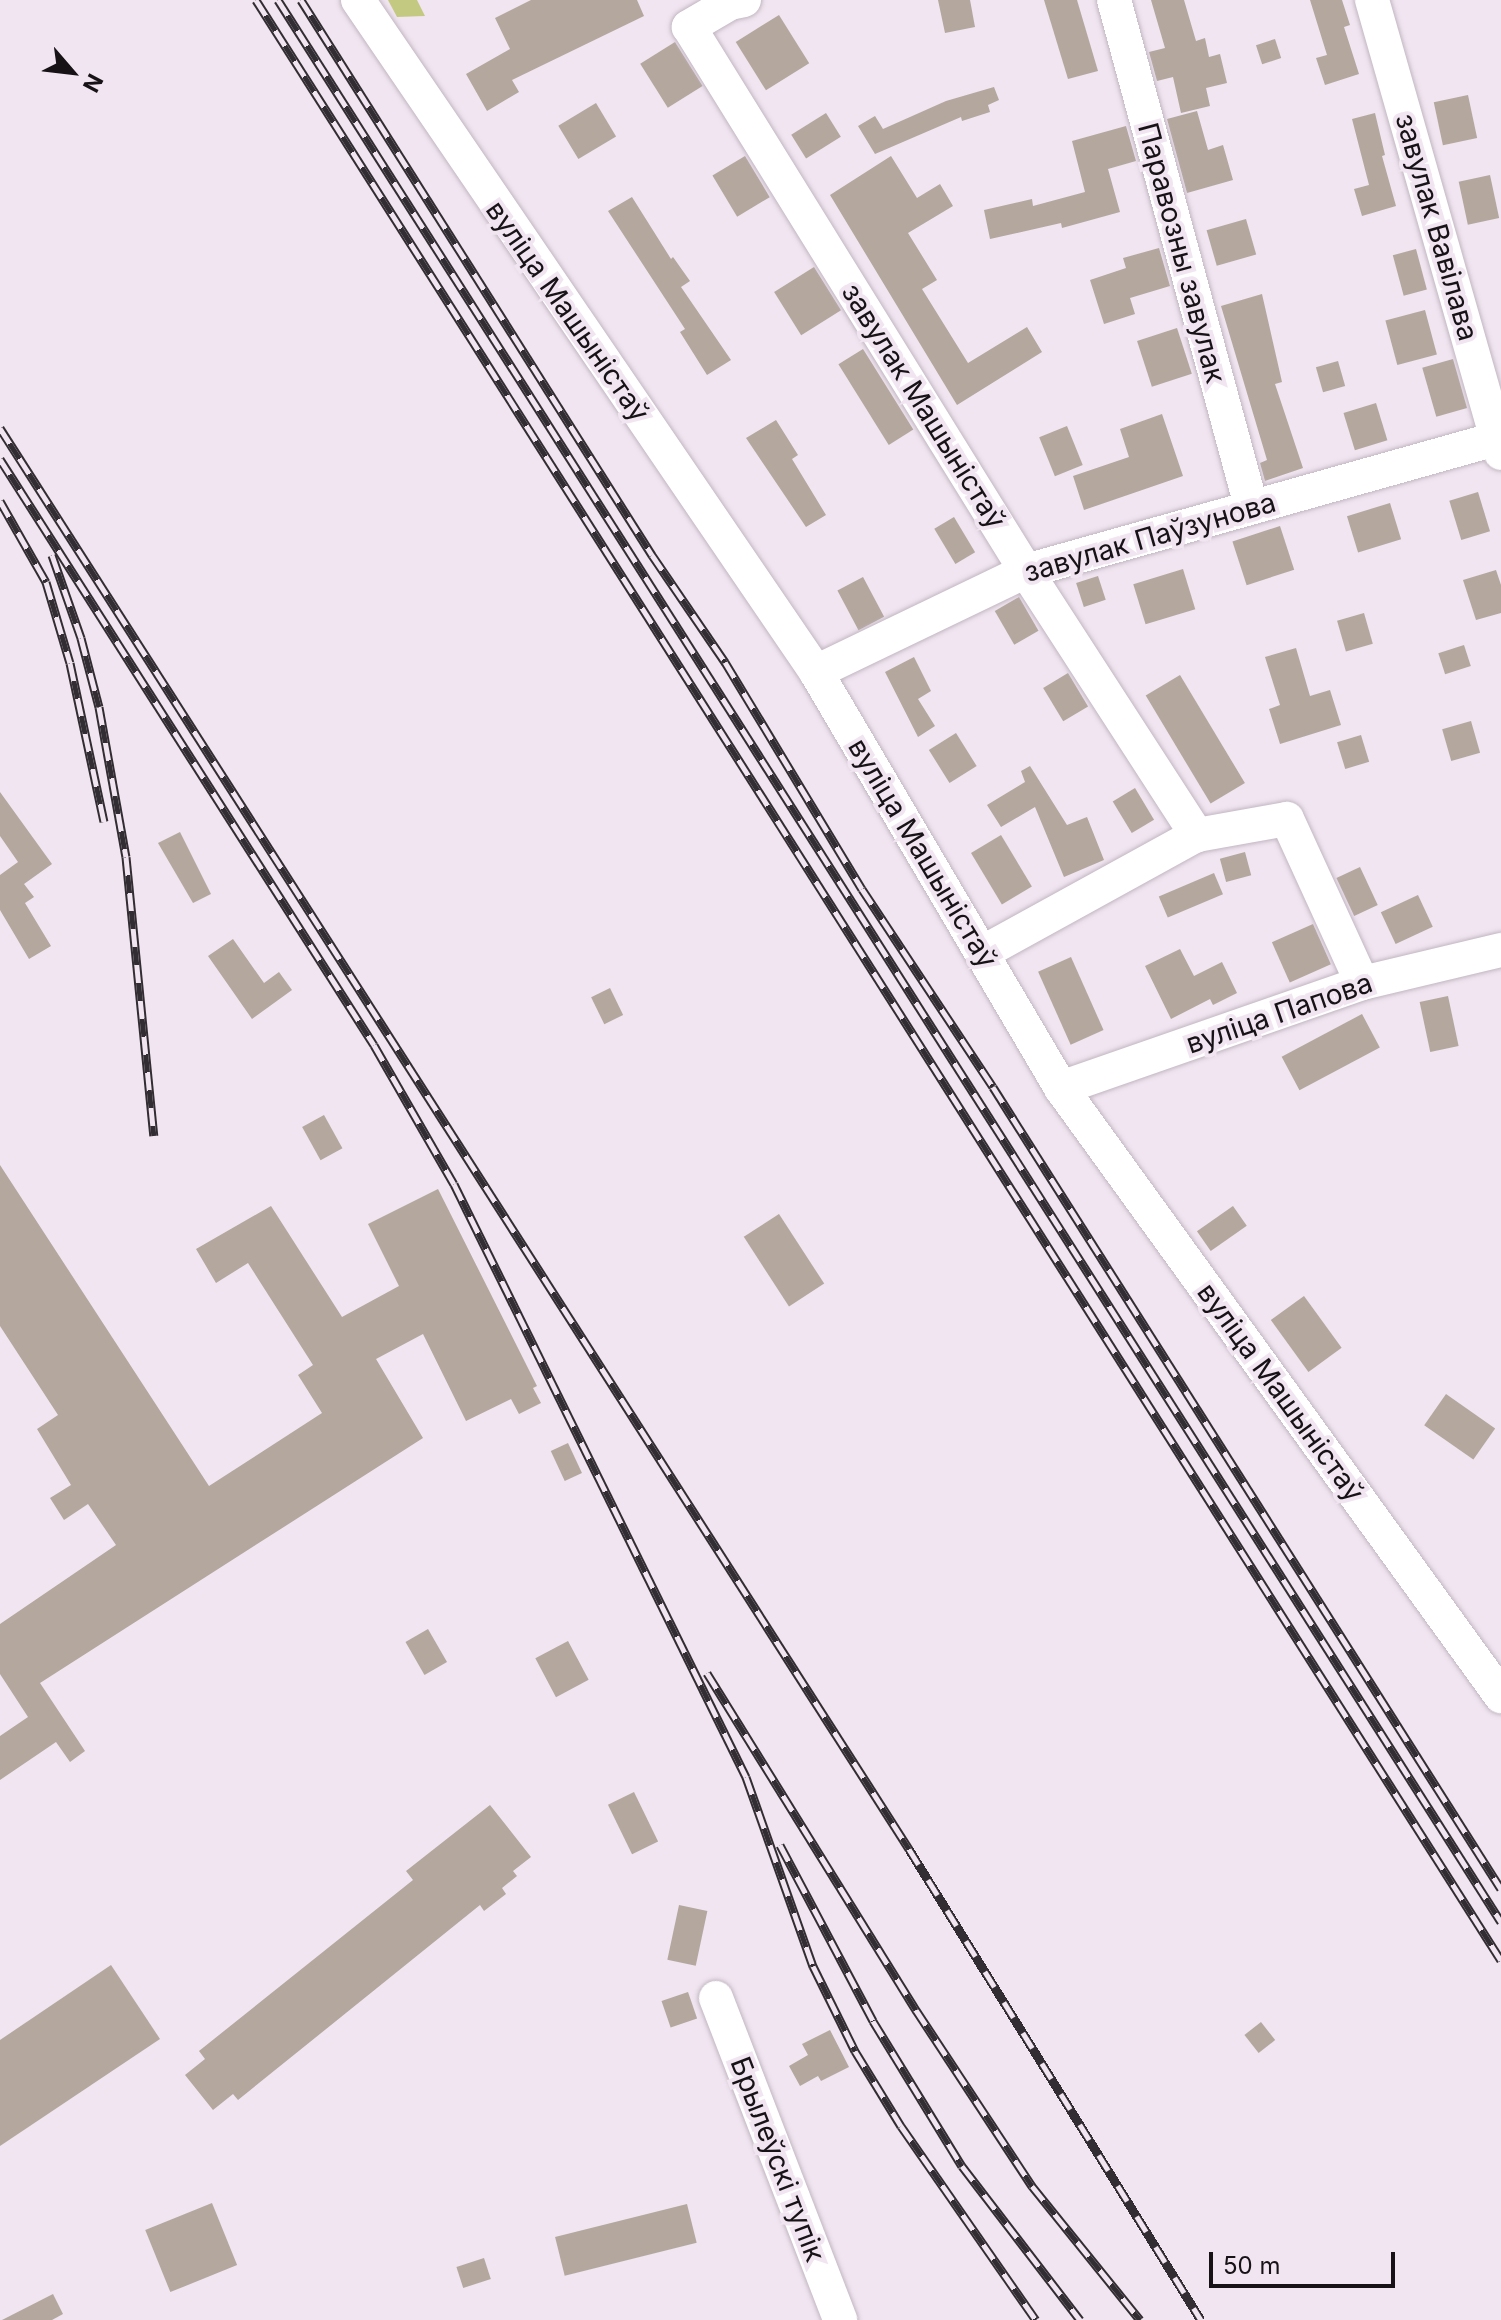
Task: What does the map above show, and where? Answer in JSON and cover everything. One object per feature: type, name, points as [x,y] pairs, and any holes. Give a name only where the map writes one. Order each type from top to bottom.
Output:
[{"type":"street","name":"вуліца Машыністаў","points":[[358,0],[816,672],[1061,1088],[1501,1696]]},
{"type":"street","name":"завулак Машыністаў","points":[[744,0],[730,3],[689,27],[1026,571],[1197,835]]},
{"type":"street","name":"Паравозны завулак","points":[[1114,0],[1251,506]]},
{"type":"street","name":"завулак Вавілава","points":[[1372,0],[1499,446]]},
{"type":"street","name":"завулак Паўзунова","points":[[816,672],[1026,571],[1251,506],[1499,446]]},
{"type":"street","points":[[982,953],[1197,835],[1287,819],[1362,983]]},
{"type":"street","name":"вуліца Папова","points":[[1061,1088],[1362,983],[1501,950]]},
{"type":"street","name":"Брылеўскі тупік","points":[[716,1998],[840,2320]]},
{"type":"green space","points":[[388,0],[417,0],[425,16],[397,17]]},
{"type":"building","points":[[531,0],[637,0],[644,16],[512,80],[519,92],[487,111],[466,74],[510,49],[495,18]]},
{"type":"building","points":[[938,0],[970,0],[975,27],[945,33]]},
{"type":"building","points":[[1044,0],[1077,0],[1098,71],[1068,79]]},
{"type":"building","points":[[1151,0],[1184,0],[1196,41],[1205,38],[1209,57],[1220,54],[1227,83],[1206,88],[1210,106],[1181,113],[1173,77],[1157,81],[1149,52],[1165,48]]},
{"type":"building","points":[[1310,0],[1342,0],[1350,25],[1344,27],[1359,74],[1325,85],[1316,58],[1327,55]]},
{"type":"building","points":[[779,15],[809,63],[766,90],[736,42]]},
{"type":"building","points":[[1275,39],[1281,58],[1262,64],[1256,45]]},
{"type":"building","points":[[675,42],[703,86],[668,108],[640,64]]},
{"type":"building","points":[[994,87],[999,100],[988,105],[990,112],[962,121],[961,117],[875,154],[858,126],[875,116],[883,129],[946,101]]},
{"type":"building","points":[[1468,95],[1477,138],[1443,145],[1434,102]]},
{"type":"building","points":[[596,103],[616,136],[578,159],[558,126]]},
{"type":"building","points":[[1197,111],[1208,150],[1223,145],[1233,180],[1187,193],[1167,119]]},
{"type":"building","points":[[826,113],[841,137],[806,158],[791,135]]},
{"type":"building","points":[[1375,113],[1385,155],[1382,156],[1396,206],[1362,216],[1354,189],[1369,185],[1352,119]]},
{"type":"building","points":[[1126,126],[1136,161],[1108,169],[1120,212],[1062,228],[1061,223],[990,239],[984,210],[1032,199],[1033,206],[1085,192],[1072,141]]},
{"type":"building","points":[[745,156],[770,197],[737,217],[712,176]]},
{"type":"building","points":[[891,156],[917,198],[940,184],[953,206],[908,233],[937,280],[922,289],[968,363],[1027,327],[1042,352],[957,405],[830,195]]},
{"type":"building","points":[[1490,175],[1499,218],[1468,225],[1459,182]]},
{"type":"building","points":[[632,197],[671,259],[673,257],[690,281],[681,287],[731,360],[707,375],[680,332],[685,329],[608,211]]},
{"type":"building","points":[[1246,219],[1256,255],[1217,266],[1207,230]]},
{"type":"building","points":[[1159,248],[1170,286],[1130,298],[1135,314],[1104,324],[1090,280],[1126,268],[1123,258]]},
{"type":"building","points":[[1416,249],[1427,290],[1404,296],[1393,255]]},
{"type":"building","points":[[814,267],[841,310],[801,335],[774,292]]},
{"type":"building","points":[[1262,294],[1282,382],[1275,384],[1303,468],[1265,481],[1260,463],[1267,460],[1221,306]]},
{"type":"building","points":[[1425,310],[1437,354],[1397,365],[1385,321]]},
{"type":"building","points":[[1177,328],[1192,374],[1152,387],[1137,341]]},
{"type":"building","points":[[863,349],[913,430],[889,445],[838,364]]},
{"type":"building","points":[[1453,359],[1467,408],[1436,417],[1422,368]]},
{"type":"building","points":[[1338,361],[1345,386],[1323,392],[1316,367]]},
{"type":"building","points":[[1376,403],[1387,440],[1355,450],[1343,413]]},
{"type":"building","points":[[1162,414],[1183,476],[1084,510],[1073,476],[1129,457],[1120,429]]},
{"type":"building","points":[[776,420],[798,455],[792,459],[826,515],[806,527],[746,438]]},
{"type":"building","points":[[1067,426],[1083,465],[1055,476],[1039,437]]},
{"type":"building","points":[[1478,492],[1490,531],[1461,540],[1449,501]]},
{"type":"building","points":[[1390,503],[1401,539],[1358,552],[1347,516]]},
{"type":"building","points":[[954,517],[975,552],[955,564],[934,529]]},
{"type":"building","points":[[1280,526],[1294,570],[1247,585],[1232,541]]},
{"type":"building","points":[[1183,569],[1195,609],[1146,624],[1133,584]]},
{"type":"building","points":[[1496,570],[1501,585],[1501,613],[1476,620],[1463,580]]},
{"type":"building","points":[[1098,576],[1106,600],[1084,607],[1076,583]]},
{"type":"building","points":[[863,577],[884,617],[859,630],[837,591]]},
{"type":"building","points":[[1019,597],[1038,631],[1014,645],[995,611]]},
{"type":"building","points":[[1364,613],[1373,644],[1346,651],[1337,621]]},
{"type":"building","points":[[1464,645],[1471,666],[1445,674],[1438,653]]},
{"type":"building","points":[[1296,648],[1310,696],[1330,690],[1341,725],[1280,744],[1269,709],[1280,705],[1265,657]]},
{"type":"building","points":[[914,657],[931,691],[918,699],[935,726],[918,737],[885,672]]},
{"type":"building","points":[[1068,673],[1088,706],[1063,721],[1043,688]]},
{"type":"building","points":[[1180,675],[1245,783],[1211,804],[1146,696]]},
{"type":"building","points":[[1471,721],[1480,753],[1451,761],[1442,729]]},
{"type":"building","points":[[956,733],[977,766],[950,783],[929,750]]},
{"type":"building","points":[[1361,735],[1369,762],[1345,769],[1337,742]]},
{"type":"building","points":[[1030,766],[1067,825],[1087,817],[1104,860],[1064,877],[1035,807],[1001,827],[987,805],[1025,782],[1021,771]]},
{"type":"building","points":[[1135,788],[1154,820],[1132,833],[1113,801]]},
{"type":"building","points":[[0,792],[52,864],[24,884],[34,897],[25,903],[51,946],[29,959],[0,910],[0,875],[18,862],[0,836]]},
{"type":"building","points":[[180,832],[211,894],[193,903],[158,843]]},
{"type":"building","points":[[1001,835],[1032,886],[1002,904],[971,853]]},
{"type":"building","points":[[1245,852],[1251,875],[1226,882],[1220,859]]},
{"type":"building","points":[[1360,867],[1378,905],[1354,916],[1336,878]]},
{"type":"building","points":[[1214,873],[1223,894],[1168,918],[1159,896]]},
{"type":"building","points":[[1418,895],[1433,927],[1396,944],[1381,912]]},
{"type":"building","points":[[1313,924],[1331,964],[1290,982],[1272,942]]},
{"type":"building","points":[[233,939],[264,983],[279,972],[292,990],[252,1019],[208,956]]},
{"type":"building","points":[[1180,949],[1194,976],[1222,962],[1237,993],[1213,1005],[1210,999],[1171,1019],[1145,966]]},
{"type":"building","points":[[1071,957],[1104,1030],[1071,1045],[1038,972]]},
{"type":"building","points":[[610,988],[623,1015],[604,1024],[591,997]]},
{"type":"building","points":[[1448,996],[1459,1046],[1430,1052],[1420,1002]]},
{"type":"building","points":[[1362,1014],[1380,1048],[1299,1090],[1282,1057]]},
{"type":"building","points":[[324,1115],[342,1148],[321,1160],[302,1127]]},
{"type":"building","points":[[0,1165],[209,1486],[322,1413],[298,1375],[313,1365],[248,1263],[216,1283],[196,1249],[271,1206],[342,1317],[399,1286],[368,1224],[438,1189],[537,1386],[533,1388],[541,1403],[519,1414],[511,1399],[466,1421],[423,1334],[376,1359],[423,1438],[40,1683],[85,1751],[70,1762],[56,1742],[0,1780],[0,1736],[28,1717],[0,1674],[0,1624],[116,1545],[88,1504],[64,1520],[50,1498],[71,1485],[37,1429],[58,1415],[0,1326]]},
{"type":"building","points":[[1233,1206],[1247,1226],[1211,1251],[1197,1231]]},
{"type":"building","points":[[779,1214],[824,1284],[789,1306],[744,1237]]},
{"type":"building","points":[[1304,1296],[1342,1348],[1308,1372],[1271,1320]]},
{"type":"building","points":[[1446,1394],[1495,1428],[1473,1460],[1424,1425]]},
{"type":"building","points":[[568,1443],[582,1473],[565,1481],[551,1451]]},
{"type":"building","points":[[428,1629],[447,1662],[424,1675],[405,1642]]},
{"type":"building","points":[[568,1641],[589,1680],[556,1697],[535,1658]]},
{"type":"building","points":[[634,1792],[658,1841],[632,1854],[608,1805]]},
{"type":"building","points":[[490,1805],[531,1857],[513,1871],[517,1876],[502,1888],[506,1894],[484,1911],[480,1905],[238,2100],[233,2094],[213,2110],[185,2075],[205,2059],[199,2051],[413,1880],[406,1871]]},
{"type":"building","points":[[679,1905],[707,1911],[696,1966],[667,1960]]},
{"type":"building","points":[[111,1965],[160,2039],[0,2146],[0,2040]]},
{"type":"building","points":[[688,1992],[697,2018],[671,2028],[662,2001]]},
{"type":"building","points":[[1261,2022],[1275,2040],[1259,2053],[1244,2035]]},
{"type":"building","points":[[830,2030],[849,2067],[821,2081],[818,2076],[800,2086],[789,2066],[808,2055],[802,2044]]},
{"type":"building","points":[[212,2203],[237,2265],[170,2292],[145,2230]]},
{"type":"building","points":[[687,2204],[697,2243],[565,2276],[555,2237]]},
{"type":"building","points":[[484,2258],[491,2279],[463,2288],[456,2267]]},
{"type":"building","points":[[53,2294],[63,2314],[52,2320],[2,2320]]},
{"type":"railway","points":[[256,0],[1501,1960]]},
{"type":"railway","points":[[278,0],[1501,1922]]},
{"type":"railway","points":[[301,0],[652,555],[725,662],[862,889],[993,1087],[1501,1889]]},
{"type":"railway","points":[[0,428],[909,1849],[1201,2320]]},
{"type":"railway","points":[[0,459],[374,1045],[454,1184],[746,1777],[813,1966],[855,2051],[901,2126],[1036,2320]]},
{"type":"railway","points":[[0,501],[46,582],[70,663],[104,821]]},
{"type":"railway","points":[[52,555],[81,638],[99,707],[126,857],[154,1136]]},
{"type":"railway","points":[[707,1673],[916,2010],[1032,2186],[1140,2320]]},
{"type":"railway","points":[[780,1845],[873,2021],[962,2166],[1080,2320]]}]
